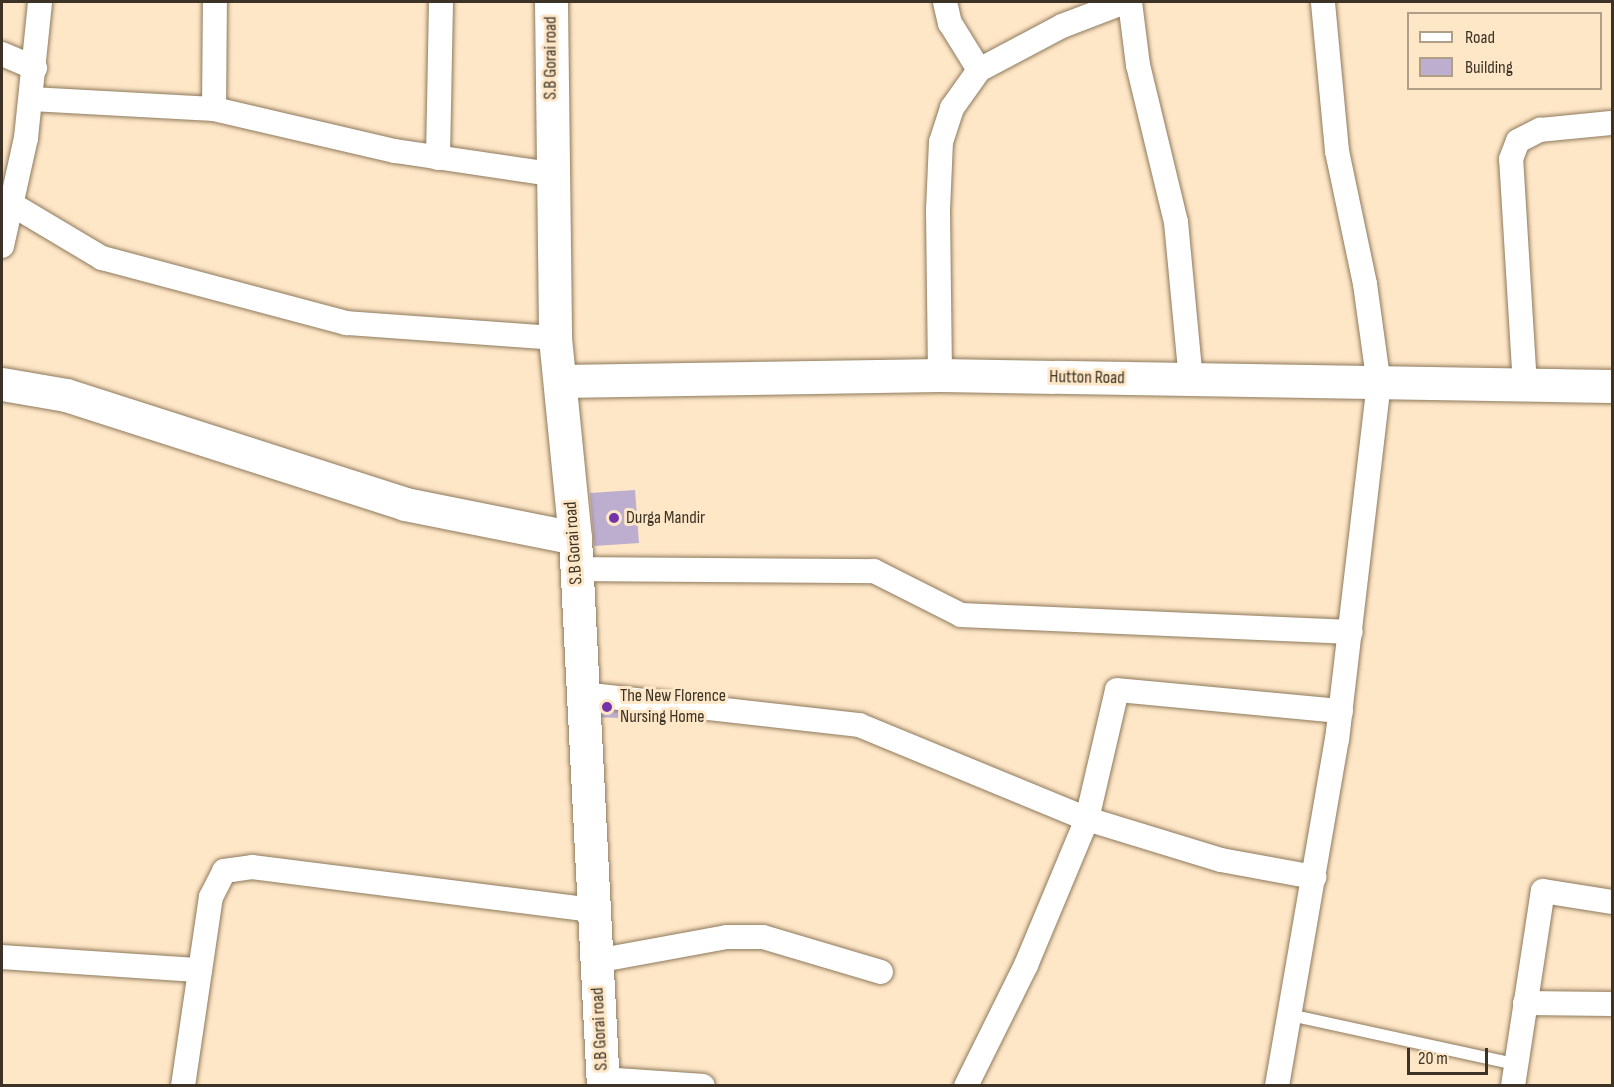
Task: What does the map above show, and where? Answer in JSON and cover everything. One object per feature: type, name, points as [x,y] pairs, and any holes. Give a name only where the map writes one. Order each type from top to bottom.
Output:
[{"type":"street","points":[[2,246],[13,205],[31,99],[40,2]]},
{"type":"street","points":[[214,110],[215,2]]},
{"type":"street","points":[[438,158],[441,2]]},
{"type":"street","name":"S.B Gorai road","points":[[551,2],[551,174],[555,338],[561,381],[575,553],[603,1082]]},
{"type":"street","points":[[945,2],[950,23],[979,70]]},
{"type":"street","points":[[940,375],[941,142],[952,108],[979,70],[1062,26],[1125,2]]},
{"type":"street","points":[[1130,2],[1138,65],[1176,222],[1191,380]]},
{"type":"street","points":[[1277,1086],[1341,711],[1351,632],[1352,580],[1379,384],[1365,284],[1337,151],[1323,2]]},
{"type":"street","points":[[2,54],[35,68]]},
{"type":"street","points":[[31,99],[214,110],[438,158],[551,174]]},
{"type":"street","points":[[1525,386],[1511,159],[1518,141],[1540,130],[1612,123]]},
{"type":"street","points":[[13,205],[102,258],[346,323],[555,338]]},
{"type":"street","name":"Hutton Road","points":[[561,381],[940,375],[1379,384],[1612,386]]},
{"type":"street","points":[[2,384],[66,395],[405,504],[575,553],[874,571],[961,615],[1351,632]]},
{"type":"street","points":[[966,1086],[1026,965],[1087,819],[1117,690],[1341,711]]},
{"type":"street","points":[[583,694],[859,725],[1087,819],[1221,860],[1314,877]]},
{"type":"street","points":[[183,1086],[215,882],[236,867],[594,910]]},
{"type":"street","points":[[1514,1075],[1544,891],[1612,902]]},
{"type":"street","points":[[596,961],[727,938],[763,937],[881,972]]},
{"type":"street","points":[[2,957],[200,970]]},
{"type":"street","points":[[1525,1003],[1612,1004]]},
{"type":"street","points":[[603,1082],[703,1086]]},
{"type":"lane","points":[[1290,1015],[1514,1075]]},
{"type":"building","name":"Durga Mandir","points":[[635,490],[639,543],[594,546],[590,493]]},
{"type":"building","points":[[591,700],[620,701],[620,718],[590,717]]},
{"type":"place","name":"Durga Mandir","points":[[614,518]]},
{"type":"place","name":"The New Florence Nursing Home","points":[[607,707]]}]
